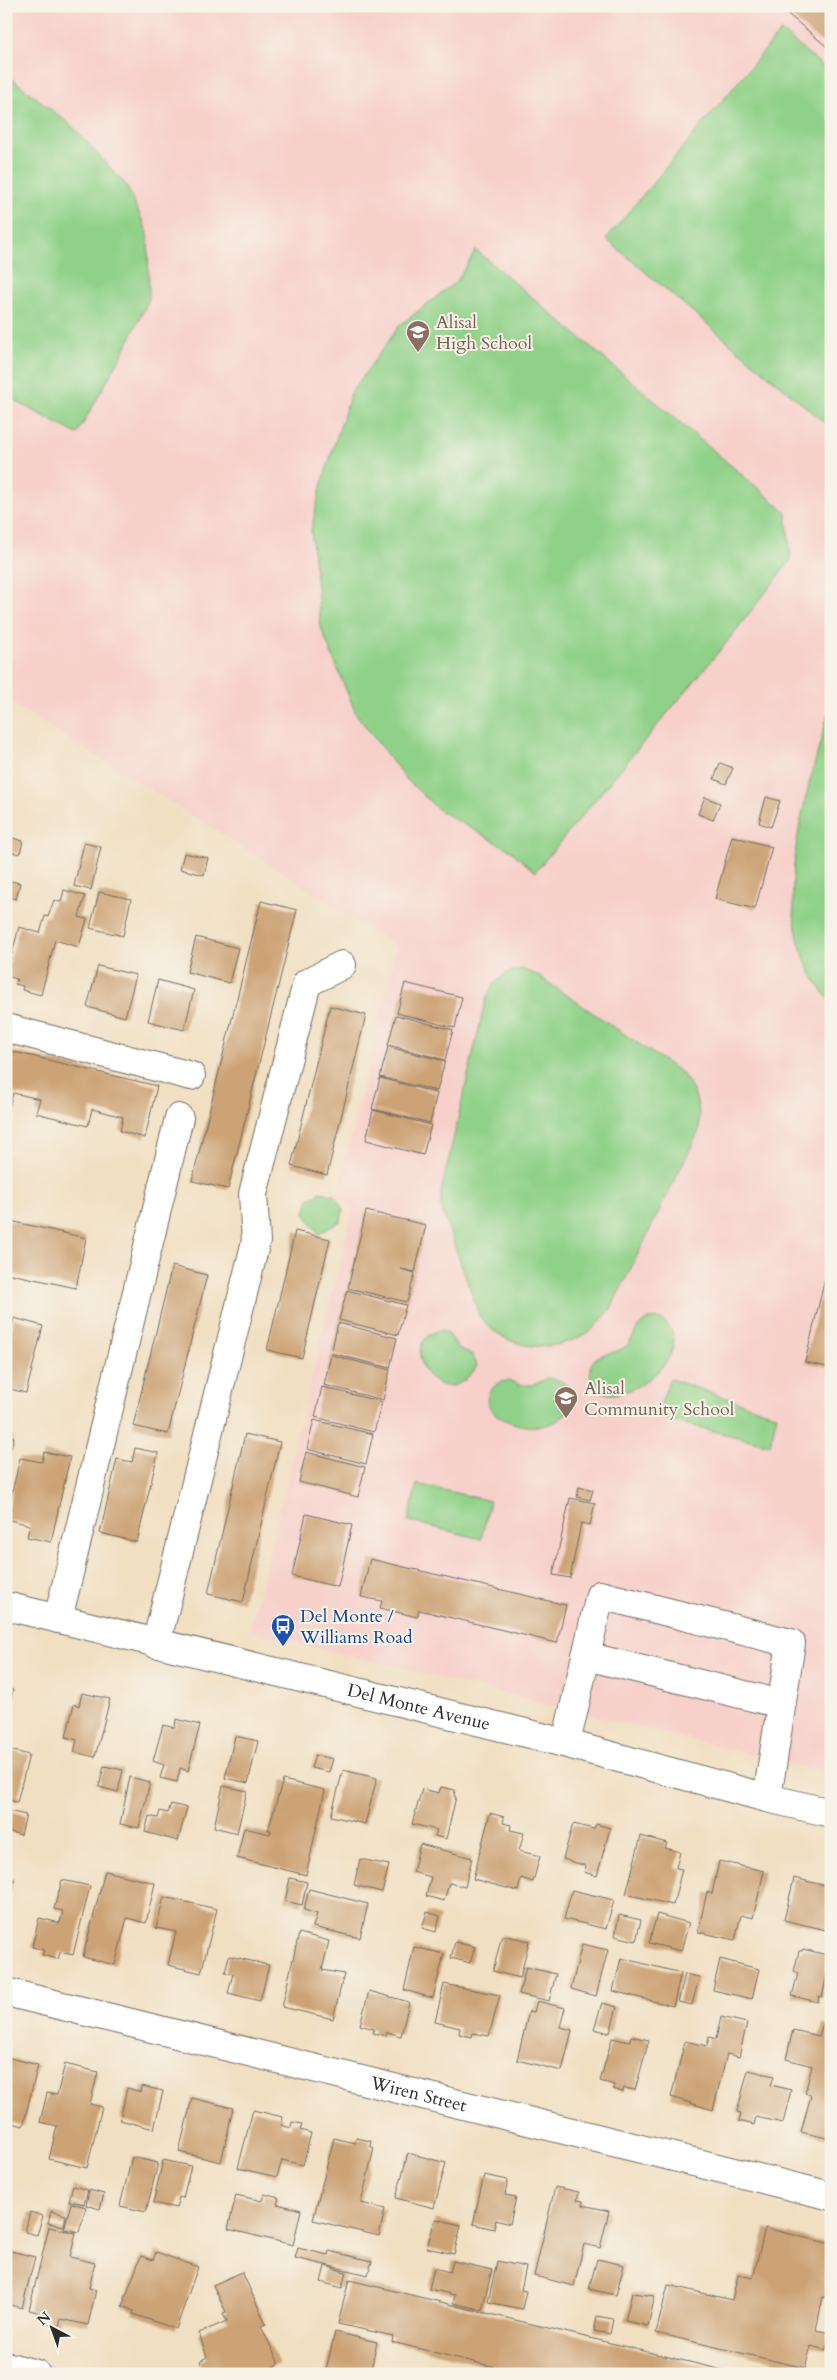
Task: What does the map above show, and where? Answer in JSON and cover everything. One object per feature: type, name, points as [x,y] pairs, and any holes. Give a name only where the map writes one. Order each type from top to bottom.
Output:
[{"type":"street","points":[[156,1644],[256,1241],[253,1194],[307,983],[342,965]]},
{"type":"street","points":[[6,1028],[191,1076]]},
{"type":"street","points":[[58,1619],[179,1118]]},
{"type":"street","points":[[566,1743],[600,1595],[791,1643],[767,1798]]},
{"type":"street","name":"Del Monte Avenue","points":[[6,1606],[566,1743],[767,1798],[831,1813]]},
{"type":"street","points":[[586,1656],[782,1704]]},
{"type":"street","name":"Wiren Street","points":[[6,1992],[831,2196]]},
{"type":"street","points":[[6,2366],[36,2374]]},
{"type":"shaded area","name":"Alisal High School","points":[[6,6],[831,6],[831,1774],[250,1631],[353,1207],[337,1196],[396,947],[262,859],[6,700]]},
{"type":"green space","points":[[781,31],[831,73],[831,428],[606,239]]},
{"type":"green space","points":[[6,74],[71,125],[126,185],[148,233],[149,299],[123,353],[77,434],[6,396]]},
{"type":"green space","points":[[476,250],[786,512],[791,560],[726,643],[535,872],[510,850],[440,811],[405,778],[356,714],[321,628],[311,530],[321,486],[351,393],[400,325],[457,281]]},
{"type":"green space","points":[[831,702],[831,857],[828,877],[831,917],[831,1002],[809,969],[797,933],[793,895],[795,856],[802,816]]},
{"type":"green space","points":[[521,969],[537,975],[682,1073],[694,1094],[699,1114],[699,1131],[610,1310],[592,1330],[578,1338],[547,1346],[532,1346],[504,1337],[491,1329],[480,1317],[441,1207],[441,1192],[485,1002],[498,980],[508,973]]},
{"type":"green space","points":[[321,1192],[335,1195],[343,1210],[341,1221],[319,1234],[305,1213],[309,1199]]},
{"type":"green space","points":[[649,1319],[658,1319],[665,1322],[674,1338],[672,1351],[665,1363],[655,1374],[629,1390],[616,1394],[600,1391],[591,1380],[590,1370],[592,1363],[601,1355],[620,1350],[626,1346],[640,1325]]},
{"type":"green space","points":[[441,1330],[448,1333],[458,1348],[473,1355],[477,1366],[463,1381],[449,1386],[436,1383],[427,1374],[421,1361],[421,1348],[427,1337]]},
{"type":"green space","points":[[547,1378],[556,1379],[567,1385],[573,1397],[565,1414],[551,1424],[534,1426],[516,1424],[501,1417],[490,1408],[488,1397],[496,1385],[501,1382],[509,1381],[531,1385]]},
{"type":"green space","points":[[670,1379],[777,1415],[770,1445],[656,1417]]},
{"type":"green space","points":[[417,1484],[490,1501],[481,1539],[408,1521]]},
{"type":"building","points":[[778,6],[831,6],[831,50]]},
{"type":"building","points":[[720,763],[733,768],[726,784],[714,779]]},
{"type":"building","points":[[705,797],[720,803],[713,820],[698,814]]},
{"type":"building","points":[[766,797],[780,801],[771,827],[759,823]]},
{"type":"building","points":[[6,836],[23,841],[20,854],[6,851]]},
{"type":"building","points":[[732,836],[772,847],[755,909],[715,899]]},
{"type":"building","points":[[84,843],[101,847],[91,890],[74,886]]},
{"type":"building","points":[[184,853],[208,858],[204,875],[180,869]]},
{"type":"building","points":[[6,880],[20,883],[16,899],[6,896]]},
{"type":"building","points":[[64,890],[85,896],[79,917],[87,919],[79,947],[55,940],[41,995],[22,990],[23,986],[15,984],[17,979],[6,976],[19,927],[40,933],[45,916],[48,917],[54,900],[61,902]]},
{"type":"building","points":[[99,892],[131,899],[123,936],[90,928]]},
{"type":"building","points":[[261,901],[297,910],[228,1189],[192,1181]]},
{"type":"building","points":[[196,937],[238,948],[229,983],[187,972]]},
{"type":"building","points":[[98,966],[136,975],[125,1017],[87,1007]]},
{"type":"building","points":[[158,980],[194,990],[184,1030],[148,1021]]},
{"type":"building","points":[[405,983],[462,997],[455,1028],[397,1013]]},
{"type":"building","points":[[330,1006],[366,1015],[327,1175],[291,1166]]},
{"type":"building","points":[[396,1015],[453,1030],[445,1060],[388,1045]]},
{"type":"building","points":[[388,1047],[445,1061],[437,1091],[380,1077]]},
{"type":"building","points":[[6,1050],[157,1086],[145,1138],[120,1131],[123,1117],[92,1109],[88,1126],[36,1113],[40,1099],[13,1093],[9,1107],[6,1107]]},
{"type":"building","points":[[380,1078],[437,1093],[430,1123],[372,1109]]},
{"type":"building","points":[[373,1110],[431,1125],[423,1155],[366,1140]]},
{"type":"building","points":[[366,1211],[426,1225],[415,1272],[401,1269],[415,1273],[407,1302],[348,1288]]},
{"type":"building","points":[[6,1220],[86,1238],[76,1288],[6,1273]]},
{"type":"building","points":[[295,1231],[330,1239],[302,1358],[267,1350]]},
{"type":"building","points":[[829,1262],[831,1263],[831,1368],[805,1362]]},
{"type":"building","points":[[172,1266],[207,1275],[168,1434],[133,1426]]},
{"type":"building","points":[[347,1290],[406,1305],[398,1335],[339,1320]]},
{"type":"building","points":[[14,1318],[43,1326],[26,1393],[6,1388],[6,1350]]},
{"type":"building","points":[[338,1323],[397,1338],[390,1368],[331,1353]]},
{"type":"building","points":[[331,1355],[390,1370],[383,1400],[324,1385]]},
{"type":"building","points":[[322,1387],[382,1402],[374,1432],[315,1417]]},
{"type":"building","points":[[314,1420],[373,1434],[366,1464],[307,1449]]},
{"type":"building","points":[[245,1434],[280,1442],[243,1602],[208,1594]]},
{"type":"building","points":[[6,1435],[14,1437],[9,1455],[6,1455]]},
{"type":"building","points":[[135,1448],[158,1453],[137,1542],[100,1533],[117,1459],[132,1462]]},
{"type":"building","points":[[44,1452],[70,1457],[51,1542],[27,1537],[30,1525],[6,1519],[20,1458],[42,1462]]},
{"type":"building","points":[[306,1452],[365,1467],[358,1497],[299,1482]]},
{"type":"building","points":[[579,1487],[593,1490],[590,1500],[577,1497]]},
{"type":"building","points":[[570,1498],[595,1503],[590,1525],[581,1523],[570,1578],[553,1575]]},
{"type":"building","points":[[306,1514],[352,1525],[338,1587],[292,1576]]},
{"type":"building","points":[[370,1559],[566,1605],[557,1643],[419,1610],[417,1617],[380,1608],[382,1601],[361,1597]]},
{"type":"building","points":[[6,1688],[13,1690],[7,1716],[6,1716]]},
{"type":"building","points":[[82,1693],[110,1699],[95,1757],[74,1752],[77,1740],[66,1737],[74,1704],[79,1706]]},
{"type":"building","points":[[176,1719],[200,1725],[188,1771],[180,1768],[177,1782],[160,1778],[164,1765],[153,1761],[163,1725],[175,1728]]},
{"type":"building","points":[[235,1736],[258,1741],[248,1783],[225,1778]]},
{"type":"building","points":[[6,1749],[29,1755],[17,1802],[6,1799]]},
{"type":"building","points":[[315,1755],[333,1759],[329,1772],[311,1768]]},
{"type":"building","points":[[104,1766],[123,1770],[118,1792],[99,1787]]},
{"type":"building","points":[[343,1770],[377,1778],[365,1824],[331,1816]]},
{"type":"building","points":[[130,1777],[150,1782],[139,1828],[120,1824]]},
{"type":"building","points":[[283,1780],[325,1790],[306,1875],[237,1858],[244,1828],[270,1834],[271,1830],[268,1830]]},
{"type":"building","points":[[223,1786],[247,1791],[237,1833],[214,1827]]},
{"type":"building","points":[[441,1787],[455,1790],[454,1796],[456,1797],[446,1839],[435,1836],[437,1830],[412,1824],[422,1789],[439,1793]]},
{"type":"building","points":[[171,1804],[187,1808],[178,1841],[145,1832],[149,1816],[158,1818],[160,1811],[168,1813]]},
{"type":"building","points":[[8,1811],[26,1815],[21,1835],[6,1831]]},
{"type":"building","points":[[490,1813],[504,1817],[503,1823],[511,1825],[510,1830],[524,1833],[519,1851],[540,1856],[533,1882],[521,1878],[518,1891],[473,1879]]},
{"type":"building","points":[[573,1824],[594,1829],[596,1824],[610,1828],[597,1876],[584,1872],[586,1866],[563,1859]]},
{"type":"building","points":[[641,1836],[667,1843],[665,1848],[680,1852],[676,1868],[682,1869],[673,1905],[626,1894]]},
{"type":"building","points":[[420,1844],[472,1858],[465,1887],[449,1883],[444,1901],[426,1896],[431,1877],[413,1872]]},
{"type":"building","points":[[360,1859],[389,1865],[382,1892],[354,1885]]},
{"type":"building","points":[[719,1861],[764,1871],[753,1918],[741,1915],[735,1940],[698,1932],[707,1892],[712,1894]]},
{"type":"building","points":[[105,1871],[155,1883],[146,1923],[127,1918],[115,1965],[83,1957]]},
{"type":"building","points":[[6,1877],[14,1879],[7,1906],[6,1906]]},
{"type":"building","points":[[290,1878],[307,1882],[302,1905],[285,1901]]},
{"type":"building","points":[[794,1878],[831,1887],[831,1910],[826,1930],[784,1920]]},
{"type":"building","points":[[62,1880],[90,1886],[73,1955],[60,1952],[58,1959],[42,1955],[44,1950],[32,1947],[39,1918],[60,1923],[63,1911],[54,1909]]},
{"type":"building","points":[[309,1889],[368,1904],[360,1938],[313,1927],[317,1914],[304,1910]]},
{"type":"building","points":[[572,1890],[614,1900],[606,1929],[564,1919]]},
{"type":"building","points":[[164,1897],[217,1909],[201,1973],[168,1965],[176,1932],[156,1928]]},
{"type":"building","points":[[427,1912],[440,1916],[436,1932],[422,1928]]},
{"type":"building","points":[[657,1914],[689,1923],[681,1951],[649,1943]]},
{"type":"building","points":[[619,1915],[641,1920],[636,1941],[615,1936]]},
{"type":"building","points":[[299,1933],[329,1941],[322,1970],[344,1974],[333,2019],[282,2007]]},
{"type":"building","points":[[502,1935],[529,1941],[520,1978],[493,1971]]},
{"type":"building","points":[[455,1942],[475,1947],[470,1963],[451,1958]]},
{"type":"building","points":[[582,1944],[608,1950],[596,1996],[571,1989]]},
{"type":"building","points":[[414,1947],[444,1954],[433,1998],[404,1990]]},
{"type":"building","points":[[803,1949],[831,1956],[822,1997],[819,1996],[818,2002],[792,1996],[798,1973],[794,1971],[799,1951]]},
{"type":"building","points":[[229,1956],[269,1965],[260,2001],[228,1993],[233,1974],[225,1972]]},
{"type":"building","points":[[621,1958],[681,1973],[673,2006],[613,1991]]},
{"type":"building","points":[[720,1959],[759,1969],[752,1999],[713,1990]]},
{"type":"building","points":[[526,1967],[556,1974],[549,2001],[519,1994]]},
{"type":"building","points":[[685,1974],[699,1977],[692,2005],[678,2002]]},
{"type":"building","points":[[444,1984],[500,1995],[489,2036],[473,2033],[472,2037],[459,2034],[460,2028],[435,2022]]},
{"type":"building","points":[[369,1991],[409,2002],[401,2036],[387,2032],[386,2036],[373,2033],[374,2029],[360,2025]]},
{"type":"building","points":[[537,2001],[565,2008],[560,2027],[572,2030],[562,2071],[517,2060],[529,2011],[534,2012]]},
{"type":"building","points":[[602,2003],[617,2007],[610,2033],[594,2029]]},
{"type":"building","points":[[721,2017],[747,2023],[739,2057],[727,2054],[713,2110],[671,2097],[685,2041],[707,2046],[709,2037],[716,2039]]},
{"type":"building","points":[[823,2024],[831,2026],[831,2139],[801,2132],[811,2095],[805,2093],[812,2066],[786,2059],[793,2030],[819,2036]]},
{"type":"building","points":[[631,2036],[649,2040],[635,2090],[624,2088],[623,2092],[613,2089],[614,2085],[600,2081],[612,2038],[629,2042]]},
{"type":"building","points":[[6,2057],[38,2065],[23,2126],[6,2121]]},
{"type":"building","points":[[65,2064],[98,2072],[90,2104],[102,2107],[87,2168],[49,2159],[57,2126],[40,2122],[47,2093],[57,2095]]},
{"type":"building","points":[[748,2070],[774,2076],[771,2085],[791,2090],[783,2123],[756,2117],[754,2125],[739,2121],[741,2113],[737,2112]]},
{"type":"building","points":[[142,2086],[163,2091],[154,2129],[120,2120],[127,2088],[141,2092]]},
{"type":"building","points":[[192,2098],[233,2108],[221,2162],[179,2152]]},
{"type":"building","points":[[253,2110],[283,2117],[281,2125],[291,2128],[292,2122],[302,2124],[300,2130],[311,2133],[303,2165],[282,2160],[277,2177],[238,2168]]},
{"type":"building","points":[[334,2138],[355,2143],[356,2138],[371,2141],[370,2146],[374,2148],[361,2203],[385,2209],[379,2236],[313,2220]]},
{"type":"building","points":[[408,2153],[446,2163],[434,2208],[396,2198]]},
{"type":"building","points":[[132,2157],[158,2163],[146,2212],[120,2206]]},
{"type":"building","points":[[163,2160],[191,2166],[183,2198],[179,2197],[176,2208],[153,2203]]},
{"type":"building","points":[[484,2175],[508,2180],[505,2195],[516,2197],[510,2224],[496,2220],[494,2229],[473,2224]]},
{"type":"building","points":[[73,2186],[88,2190],[84,2204],[69,2201]]},
{"type":"building","points":[[555,2187],[579,2192],[577,2200],[583,2201],[583,2205],[609,2211],[600,2248],[584,2244],[574,2286],[534,2276]]},
{"type":"building","points":[[89,2190],[104,2194],[100,2209],[86,2205]]},
{"type":"building","points":[[264,2194],[279,2198],[277,2204],[301,2210],[293,2245],[228,2229],[236,2195],[262,2201]]},
{"type":"building","points":[[71,2203],[86,2207],[79,2232],[64,2229]]},
{"type":"building","points":[[51,2211],[66,2215],[64,2226],[48,2223]]},
{"type":"building","points":[[30,2212],[43,2216],[37,2235],[25,2232]]},
{"type":"building","points":[[435,2219],[461,2225],[454,2254],[427,2248]]},
{"type":"building","points":[[49,2227],[76,2233],[70,2257],[95,2263],[89,2288],[96,2290],[88,2325],[61,2319],[59,2326],[48,2324],[49,2315],[29,2310]]},
{"type":"building","points":[[765,2228],[831,2244],[831,2299],[823,2297],[816,2330],[830,2333],[826,2350],[811,2346],[805,2368],[656,2333],[668,2285],[732,2300],[738,2275],[753,2278]]},
{"type":"building","points":[[298,2248],[328,2255],[329,2251],[372,2261],[368,2275],[295,2258]]},
{"type":"building","points":[[6,2250],[35,2257],[22,2308],[6,2304]]},
{"type":"building","points":[[156,2252],[198,2267],[176,2329],[133,2314],[134,2311],[122,2306],[141,2256],[153,2260]]},
{"type":"building","points":[[597,2259],[624,2265],[616,2295],[589,2289]]},
{"type":"building","points":[[453,2261],[492,2270],[482,2310],[453,2303],[455,2295],[429,2289],[434,2268],[450,2272]]},
{"type":"building","points":[[497,2261],[526,2267],[521,2290],[526,2291],[522,2309],[488,2302]]},
{"type":"building","points":[[325,2266],[346,2272],[342,2288],[321,2282]]},
{"type":"building","points":[[242,2272],[266,2324],[261,2326],[279,2364],[257,2374],[205,2374],[200,2361],[207,2357],[199,2333],[227,2321],[223,2313],[226,2312],[213,2285]]},
{"type":"building","points":[[349,2280],[735,2374],[523,2374],[392,2342],[393,2336],[338,2324]]},
{"type":"building","points":[[632,2293],[655,2296],[648,2326],[625,2321]]},
{"type":"building","points":[[597,2316],[613,2319],[610,2334],[594,2331]]},
{"type":"building","points":[[335,2332],[377,2342],[370,2374],[325,2374]]},
{"type":"place","name":"Alisal High School","points":[[418,353]]},
{"type":"place","name":"Alisal Community School","points":[[566,1419]]},
{"type":"place","name":"Del Monte / Williams Road","points":[[283,1647]]}]
